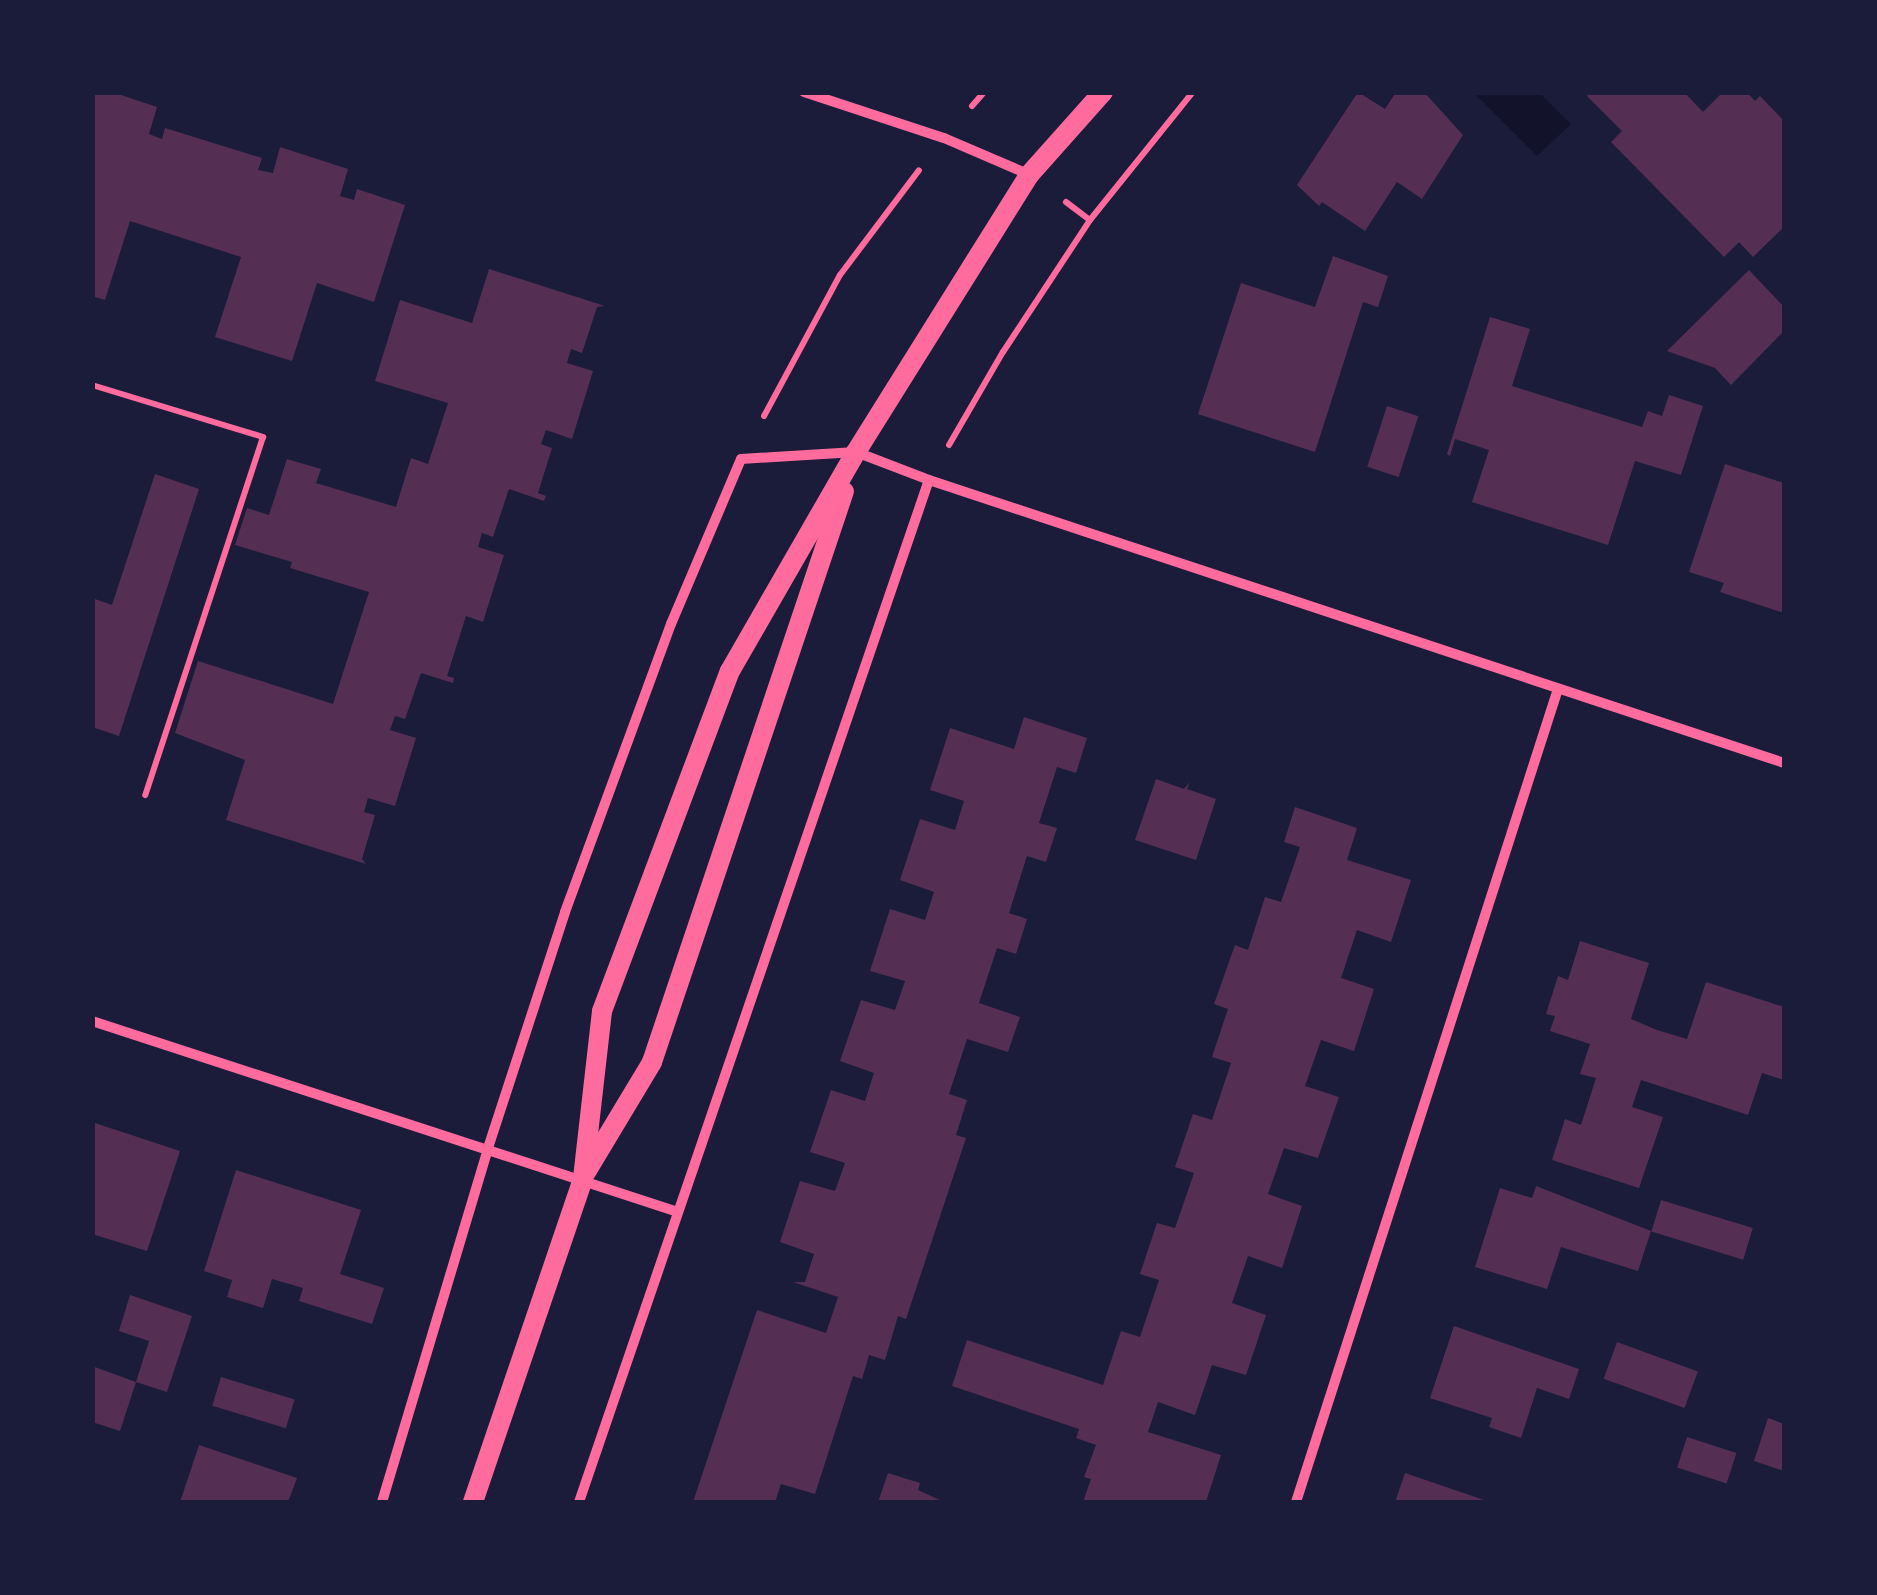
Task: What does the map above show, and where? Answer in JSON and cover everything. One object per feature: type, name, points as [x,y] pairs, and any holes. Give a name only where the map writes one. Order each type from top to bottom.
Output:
[{"type":"main road","points":[[473,1502],[582,1178],[602,1012],[730,671],[856,452],[1029,175],[1103,92]]},
{"type":"main road","points":[[582,1178],[652,1062],[856,452]]},
{"type":"street","points":[[804,92],[944,138],[1029,175]]},
{"type":"street","points":[[382,1502],[488,1148],[566,912],[644,696],[741,459],[856,452],[928,480],[1784,762]]},
{"type":"street","points":[[578,1502],[928,480]]},
{"type":"street","points":[[1296,1502],[1558,689]]},
{"type":"street","points":[[92,1021],[675,1211]]},
{"type":"path","points":[[741,459],[840,274],[984,92]]},
{"type":"path","points":[[928,480],[1003,352],[1090,220],[1194,92]]},
{"type":"path","points":[[92,385],[263,437],[145,795]]},
{"type":"shaded area","points":[[1474,93],[1540,93],[1571,124],[1537,156]]},
{"type":"building","points":[[92,92],[112,92],[157,107],[149,134],[162,139],[165,128],[262,158],[258,170],[273,173],[280,147],[348,169],[340,196],[354,200],[357,189],[405,205],[374,302],[317,283],[292,361],[215,337],[241,257],[130,221],[105,300],[92,296]]},
{"type":"building","points":[[1358,92],[1385,109],[1396,92],[1424,92],[1463,135],[1422,199],[1397,182],[1365,231],[1322,202],[1319,206],[1297,185]]},
{"type":"building","points":[[1590,92],[1684,92],[1703,112],[1723,92],[1747,92],[1755,101],[1760,96],[1784,121],[1784,227],[1753,257],[1739,242],[1724,257],[1611,142],[1622,131],[1587,96]]},
{"type":"building","points":[[1333,256],[1388,276],[1378,307],[1363,302],[1315,452],[1198,414],[1241,283],[1315,307]]},
{"type":"building","points":[[489,269],[605,306],[597,307],[582,353],[571,349],[567,363],[593,371],[572,439],[546,430],[541,444],[552,448],[538,493],[546,496],[544,501],[509,489],[493,537],[482,533],[478,547],[504,555],[483,622],[466,616],[447,676],[454,678],[453,683],[421,673],[405,719],[395,716],[390,730],[416,738],[395,806],[368,798],[364,812],[375,815],[362,859],[366,864],[226,820],[245,760],[175,733],[198,661],[333,704],[369,592],[290,568],[292,562],[235,545],[247,508],[269,515],[287,459],[321,469],[316,483],[396,507],[411,458],[428,464],[448,403],[375,381],[400,300],[472,323]]},
{"type":"building","points":[[1749,270],[1784,307],[1784,331],[1731,385],[1715,368],[1667,351]]},
{"type":"building","points":[[1490,317],[1530,329],[1512,386],[1642,427],[1648,411],[1662,416],[1669,395],[1703,406],[1681,475],[1635,461],[1608,545],[1472,502],[1489,450],[1455,439],[1450,456],[1447,454]]},
{"type":"building","points":[[1387,406],[1418,416],[1399,477],[1367,467]]},
{"type":"building","points":[[1725,464],[1784,483],[1784,613],[1720,592],[1724,583],[1689,572]]},
{"type":"building","points":[[155,474],[199,489],[119,736],[92,727],[92,598],[112,605]]},
{"type":"building","points":[[1024,717],[1087,738],[1076,773],[1057,767],[1039,823],[1057,828],[1046,862],[1027,856],[1009,913],[1027,919],[1016,954],[997,948],[979,1003],[1020,1017],[1008,1052],[967,1039],[949,1094],[967,1100],[956,1135],[966,1138],[906,1319],[898,1316],[885,1360],[869,1355],[862,1379],[853,1376],[815,1494],[781,1484],[775,1502],[693,1502],[757,1310],[826,1333],[838,1297],[793,1282],[805,1282],[814,1254],[780,1242],[800,1181],[835,1191],[845,1163],[810,1152],[831,1090],[865,1101],[874,1073],[840,1061],[861,1000],[895,1010],[905,981],[870,971],[890,909],[925,920],[934,892],[900,880],[920,819],[955,830],[964,801],[930,790],[950,728],[1014,749]]},
{"type":"building","points":[[1156,779],[1184,789],[1190,782],[1187,789],[1216,799],[1196,860],[1135,840]]},
{"type":"building","points":[[1295,807],[1357,828],[1347,860],[1411,880],[1391,942],[1357,930],[1341,978],[1374,989],[1354,1051],[1321,1040],[1305,1086],[1339,1097],[1318,1158],[1284,1148],[1268,1194],[1302,1206],[1282,1268],[1248,1256],[1232,1303],[1266,1315],[1246,1375],[1212,1365],[1195,1415],[1158,1402],[1148,1432],[1221,1455],[1206,1502],[1083,1502],[1091,1479],[1084,1477],[1096,1445],[1076,1438],[1079,1429],[952,1386],[967,1340],[1103,1385],[1121,1331],[1140,1337],[1159,1280],[1140,1274],[1157,1223],[1175,1228],[1194,1173],[1175,1167],[1193,1114],[1212,1120],[1231,1063],[1212,1057],[1228,1009],[1214,1004],[1235,945],[1248,950],[1265,897],[1281,902],[1300,847],[1284,842]]},
{"type":"building","points":[[1580,941],[1649,963],[1631,1019],[1657,1030],[1687,1039],[1706,982],[1784,1007],[1784,1080],[1762,1073],[1748,1115],[1641,1080],[1632,1107],[1663,1117],[1639,1188],[1552,1160],[1565,1119],[1581,1125],[1596,1078],[1580,1074],[1590,1044],[1550,1031],[1555,1016],[1546,1014],[1558,976],[1568,980]]},
{"type":"building","points":[[92,1122],[180,1151],[147,1251],[92,1234]]},
{"type":"building","points":[[236,1170],[361,1210],[340,1274],[384,1288],[372,1324],[299,1301],[303,1288],[272,1279],[263,1308],[227,1297],[232,1280],[204,1271]]},
{"type":"building","points":[[1536,1186],[1651,1231],[1638,1271],[1561,1247],[1547,1289],[1475,1267],[1500,1188],[1532,1198]]},
{"type":"building","points":[[1661,1200],[1753,1228],[1743,1260],[1651,1232]]},
{"type":"building","points":[[130,1295],[192,1316],[167,1392],[136,1382],[149,1341],[119,1331]]},
{"type":"building","points":[[1454,1326],[1579,1369],[1569,1399],[1537,1388],[1521,1438],[1489,1427],[1492,1418],[1430,1398]]},
{"type":"building","points":[[1617,1342],[1698,1371],[1684,1408],[1604,1379]]},
{"type":"building","points":[[92,1366],[136,1382],[120,1431],[92,1422]]},
{"type":"building","points":[[221,1377],[295,1400],[286,1428],[212,1406]]},
{"type":"building","points":[[1768,1418],[1784,1424],[1784,1471],[1754,1461]]},
{"type":"building","points":[[1687,1437],[1736,1453],[1727,1484],[1677,1467]]},
{"type":"building","points":[[199,1445],[297,1478],[288,1502],[180,1502]]},
{"type":"building","points":[[888,1473],[920,1483],[918,1490],[944,1502],[878,1502]]},
{"type":"building","points":[[1405,1473],[1490,1502],[1395,1502]]}]
